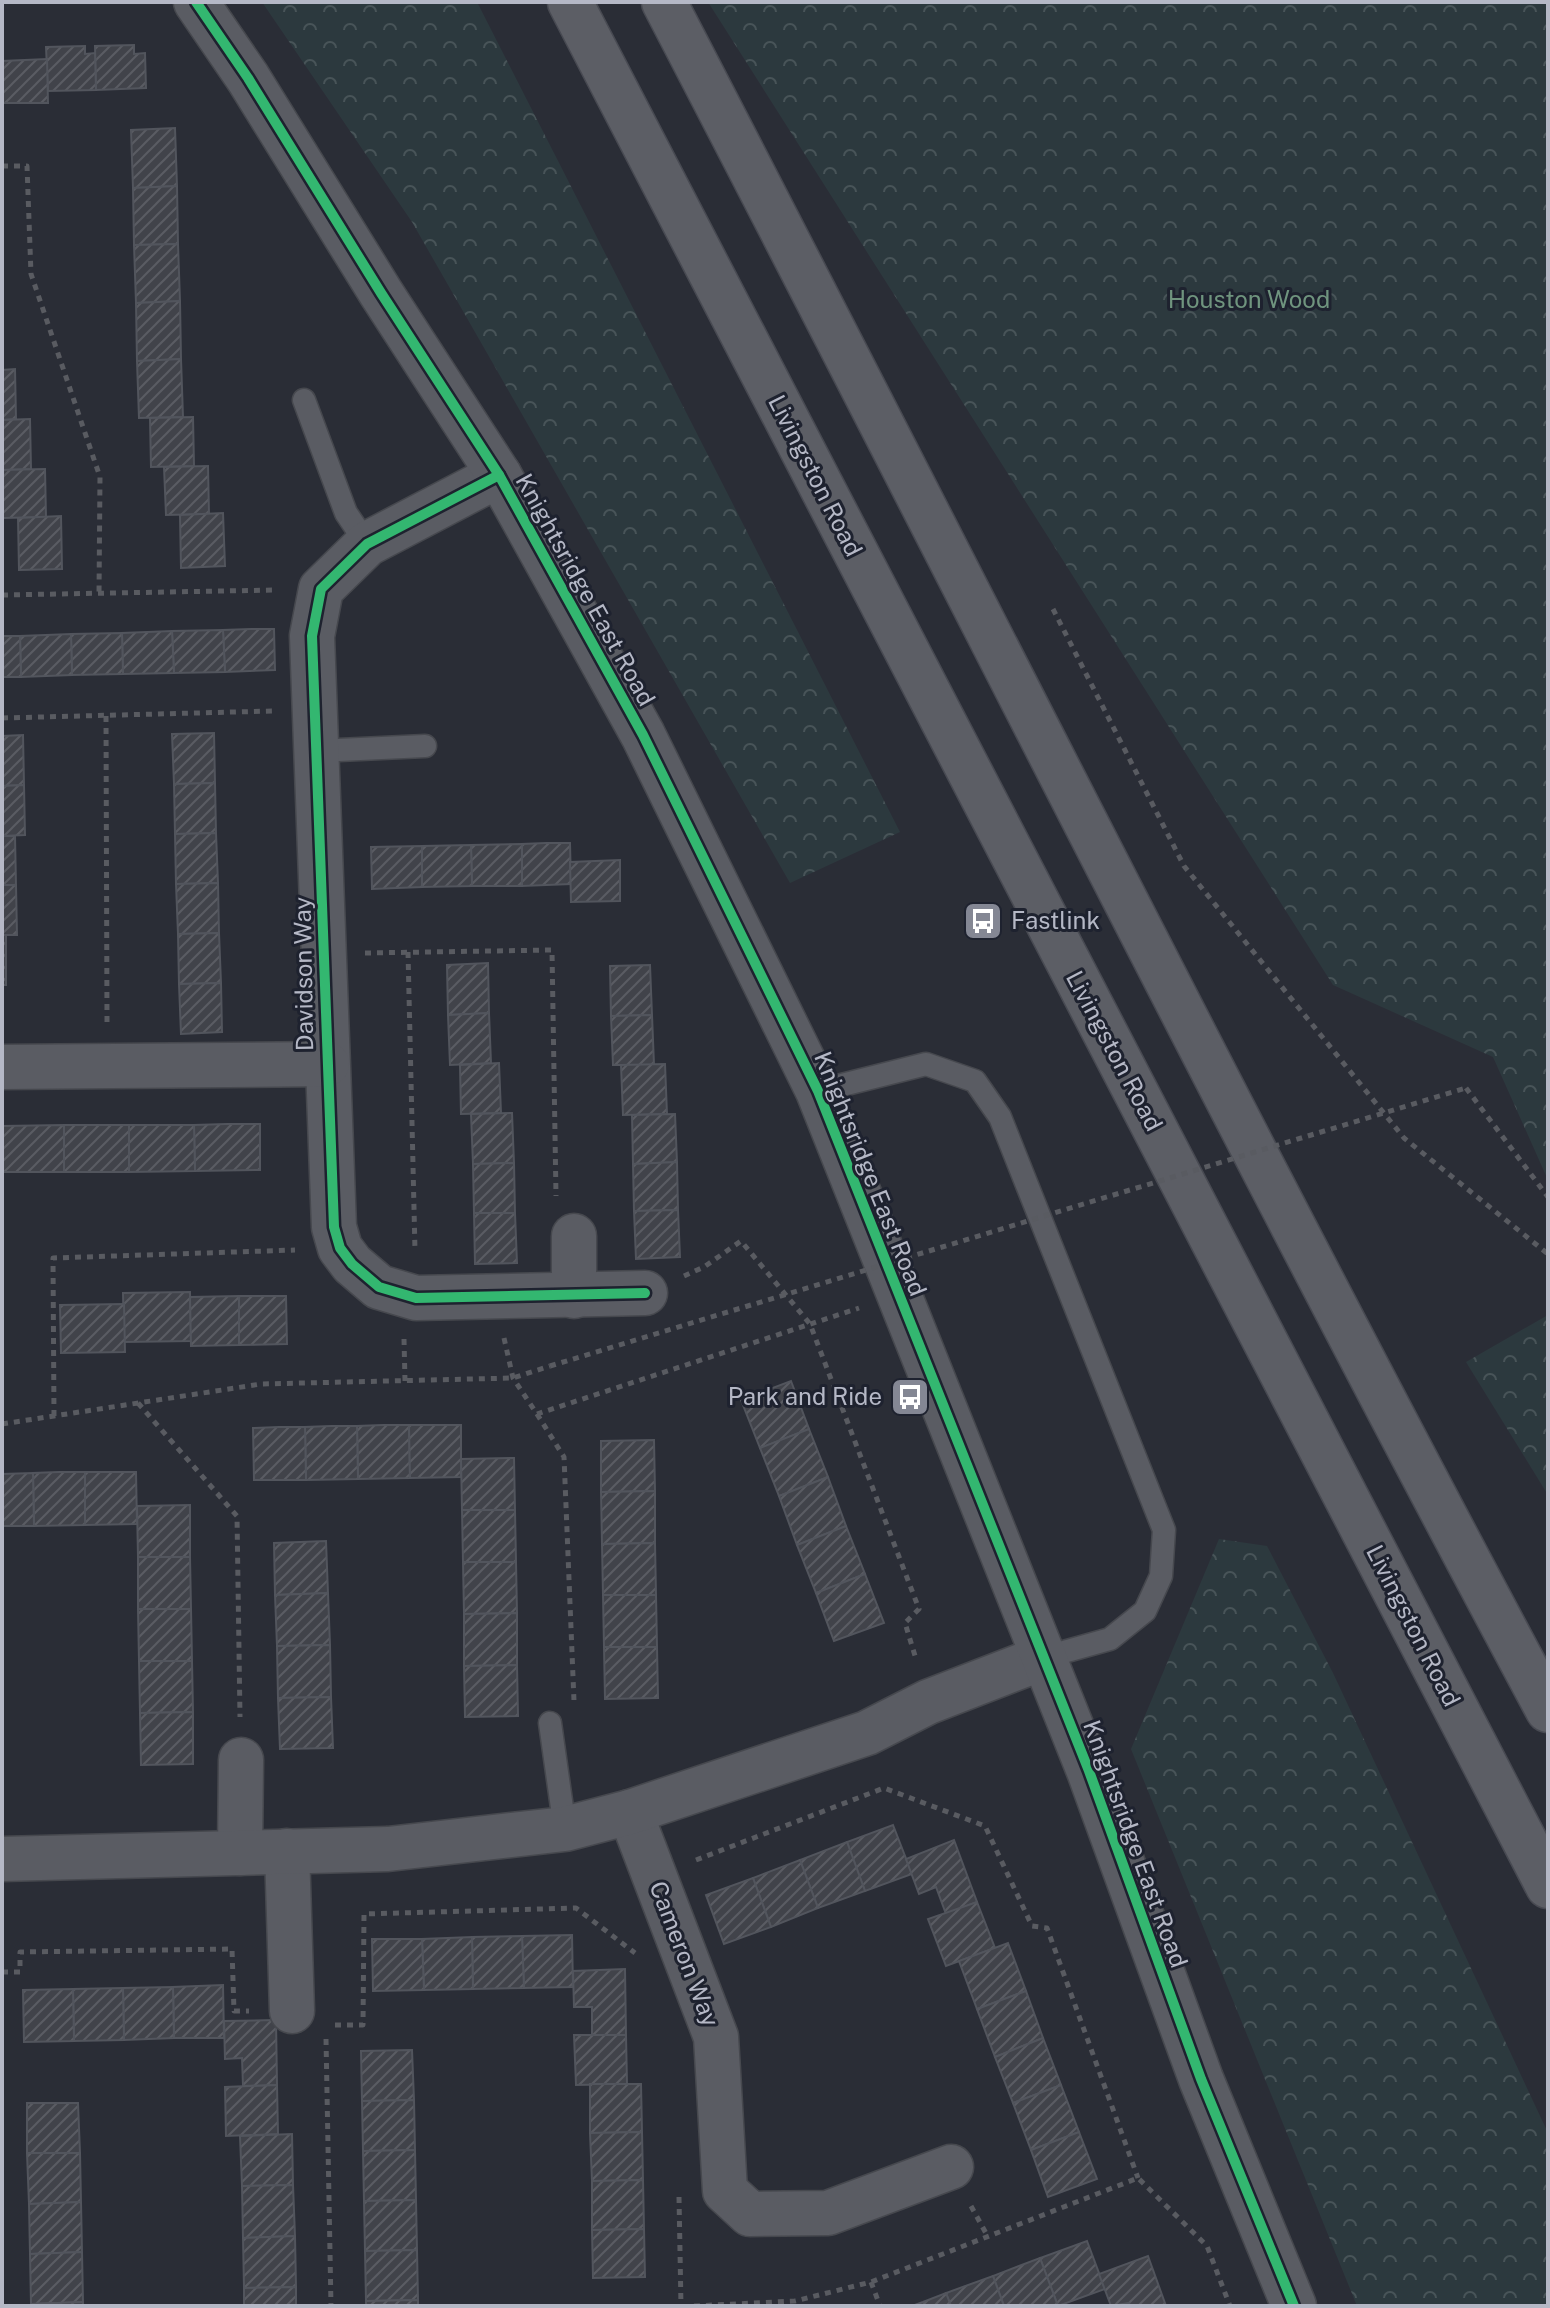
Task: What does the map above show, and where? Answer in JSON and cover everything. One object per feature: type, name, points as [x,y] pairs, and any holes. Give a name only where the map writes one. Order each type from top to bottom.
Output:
[{"type":"main road","name":"Livingston Road","points":[[570,2],[1548,1886]]},
{"type":"main road","points":[[664,2],[1374,1384],[1548,1710]]},
{"type":"main road","points":[[1374,1384],[1548,1658]]},
{"type":"street","name":"Knightsridge East Road","points":[[196,2],[248,78],[381,293],[499,475],[643,735],[818,1091],[869,1261],[1089,1771],[1201,2079],[1294,2306]]},
{"type":"street","points":[[321,589],[367,544],[499,475]]},
{"type":"street","name":"Davidson Way","points":[[321,589],[312,636],[334,1227],[340,1248]]},
{"type":"street","name":"Davidson Way","points":[[2,1067],[327,1064]]},
{"type":"street","points":[[574,1236],[574,1296]]},
{"type":"street","points":[[340,1248],[352,1264],[379,1287],[416,1298],[645,1293]]},
{"type":"street","points":[[2,1859],[388,1849],[565,1829],[630,1812],[867,1733],[928,1702],[1042,1658]]},
{"type":"street","points":[[240,1853],[241,1760]]},
{"type":"street","name":"Cameron Way","points":[[630,1812],[716,2037],[725,2191],[750,2214],[828,2213],[951,2167]]},
{"type":"street","points":[[287,1851],[292,2011]]},
{"type":"lane","points":[[304,400],[346,513],[367,544]]},
{"type":"lane","points":[[316,730],[425,746]]},
{"type":"lane","points":[[818,1091],[926,1064],[975,1081],[1000,1117],[1164,1530],[1161,1576],[1145,1611],[1110,1639],[1042,1658]]},
{"type":"lane","points":[[550,1723],[565,1829]]},
{"type":"path","points":[[2,166],[27,166],[31,274],[100,477],[99,595]]},
{"type":"path","points":[[2,595],[321,589]]},
{"type":"path","points":[[1053,609],[1184,866],[1404,1138],[1548,1254]]},
{"type":"path","points":[[106,716],[107,1066]]},
{"type":"path","points":[[2,718],[106,716],[316,730]]},
{"type":"path","points":[[324,954],[552,950],[556,1229],[574,1236]]},
{"type":"path","points":[[405,1381],[404,1326],[416,1298],[408,952]]},
{"type":"path","points":[[2,1424],[261,1384],[513,1378],[1466,1088],[1548,1197]]},
{"type":"path","points":[[645,1293],[704,1267],[741,1241],[810,1324],[919,1609],[905,1623],[928,1702]]},
{"type":"path","points":[[54,1416],[53,1258],[340,1248]]},
{"type":"path","points":[[494,1296],[513,1378],[564,1457],[574,1710],[550,1723]]},
{"type":"path","points":[[537,1414],[870,1304]]},
{"type":"path","points":[[138,1403],[237,1516],[241,1760]]},
{"type":"path","points":[[654,1875],[884,1788],[985,1826],[1032,1926],[1047,1928],[1138,2178],[1207,2246],[1230,2306]]},
{"type":"path","points":[[331,2306],[326,2025],[363,2025],[364,1914],[576,1908],[645,1961]]},
{"type":"path","points":[[2,1972],[20,1972],[20,1952],[232,1949],[234,2011],[292,2011]]},
{"type":"path","points":[[694,2306],[795,2301],[871,2282],[1138,2178]]},
{"type":"path","points":[[679,2183],[681,2306]]},
{"type":"path","points":[[871,2282],[880,2306]]},
{"type":"green space","points":[[262,2],[477,2],[900,832],[790,883],[412,222]]},
{"type":"green space","name":"Houston Wood","points":[[708,2],[1548,2],[1548,1180],[1493,1057],[1333,985]]},
{"type":"green space","points":[[1548,1315],[1548,1495],[1466,1362]]},
{"type":"green space","points":[[1219,1539],[1267,1546],[1333,1673],[1548,2133],[1548,2306],[1357,2306],[1131,1749]]},
{"type":"building","points":[[134,45],[134,54],[145,53],[146,88],[96,90],[95,46]]},
{"type":"building","points":[[85,46],[85,54],[95,53],[96,90],[48,91],[46,47]]},
{"type":"building","points":[[47,59],[48,103],[2,103],[2,61]]},
{"type":"building","points":[[175,128],[177,186],[133,188],[131,130]]},
{"type":"building","points":[[177,186],[178,244],[134,245],[133,188]]},
{"type":"building","points":[[178,244],[180,301],[136,303],[134,245]]},
{"type":"building","points":[[180,301],[181,359],[137,361],[136,303]]},
{"type":"building","points":[[181,359],[183,417],[139,418],[137,361]]},
{"type":"building","points":[[15,369],[16,419],[2,420],[2,370]]},
{"type":"building","points":[[193,417],[194,466],[151,467],[150,418]]},
{"type":"building","points":[[30,419],[31,469],[2,470],[2,420]]},
{"type":"building","points":[[208,466],[209,514],[166,515],[164,467]]},
{"type":"building","points":[[45,469],[46,517],[3,518],[2,470]]},
{"type":"building","points":[[223,513],[225,566],[181,568],[180,515]]},
{"type":"building","points":[[61,516],[62,569],[19,570],[18,518]]},
{"type":"building","points":[[274,629],[275,670],[225,672],[223,630]]},
{"type":"building","points":[[223,630],[225,672],[174,673],[172,631]]},
{"type":"building","points":[[172,631],[174,673],[123,674],[122,633]]},
{"type":"building","points":[[122,633],[123,674],[72,675],[71,634]]},
{"type":"building","points":[[71,634],[72,675],[21,677],[20,636]]},
{"type":"building","points":[[2,636],[20,636],[21,677],[2,677]]},
{"type":"building","points":[[214,733],[215,783],[174,784],[172,734]]},
{"type":"building","points":[[23,735],[24,785],[2,786],[2,736]]},
{"type":"building","points":[[215,783],[216,833],[175,834],[174,784]]},
{"type":"building","points":[[24,785],[25,835],[2,836],[2,786]]},
{"type":"building","points":[[216,833],[218,883],[176,884],[175,834]]},
{"type":"building","points":[[2,836],[15,836],[16,885],[2,885]]},
{"type":"building","points":[[570,843],[571,884],[522,886],[522,844]]},
{"type":"building","points":[[522,844],[522,886],[472,886],[471,845]]},
{"type":"building","points":[[471,845],[472,886],[422,887],[422,846]]},
{"type":"building","points":[[422,846],[422,887],[372,889],[371,847]]},
{"type":"building","points":[[620,860],[620,901],[571,902],[570,862]]},
{"type":"building","points":[[218,883],[219,933],[178,934],[176,884]]},
{"type":"building","points":[[2,885],[16,885],[17,935],[2,935]]},
{"type":"building","points":[[219,933],[221,983],[179,984],[178,934]]},
{"type":"building","points":[[2,935],[6,935],[6,985],[2,985]]},
{"type":"building","points":[[488,963],[489,1013],[448,1015],[447,965]]},
{"type":"building","points":[[650,965],[652,1015],[611,1016],[610,966]]},
{"type":"building","points":[[221,983],[222,1032],[181,1034],[179,984]]},
{"type":"building","points":[[489,1013],[491,1063],[450,1065],[448,1015]]},
{"type":"building","points":[[652,1015],[654,1065],[613,1065],[611,1016]]},
{"type":"building","points":[[499,1063],[501,1113],[461,1114],[460,1065]]},
{"type":"building","points":[[665,1064],[667,1114],[623,1115],[621,1065]]},
{"type":"building","points":[[512,1113],[514,1163],[473,1164],[471,1114]]},
{"type":"building","points":[[675,1114],[677,1162],[633,1164],[632,1115]]},
{"type":"building","points":[[260,1124],[260,1170],[195,1171],[194,1125]]},
{"type":"building","points":[[64,1125],[129,1125],[129,1172],[64,1172]]},
{"type":"building","points":[[64,1125],[64,1172],[2,1172],[2,1126]]},
{"type":"building","points":[[129,1125],[194,1125],[195,1171],[129,1172]]},
{"type":"building","points":[[677,1162],[678,1210],[634,1211],[633,1164]]},
{"type":"building","points":[[514,1163],[515,1213],[474,1213],[473,1164]]},
{"type":"building","points":[[678,1210],[680,1257],[636,1259],[634,1211]]},
{"type":"building","points":[[474,1213],[515,1213],[517,1263],[475,1264]]},
{"type":"building","points":[[190,1292],[191,1341],[124,1342],[123,1293]]},
{"type":"building","points":[[239,1296],[286,1296],[287,1344],[239,1345]]},
{"type":"building","points":[[239,1296],[239,1345],[191,1346],[190,1297]]},
{"type":"building","points":[[124,1304],[125,1352],[61,1353],[60,1305]]},
{"type":"building","points":[[791,1381],[809,1429],[760,1448],[741,1400]]},
{"type":"building","points":[[409,1425],[410,1478],[358,1479],[357,1426]]},
{"type":"building","points":[[409,1425],[461,1425],[461,1477],[410,1478]]},
{"type":"building","points":[[357,1426],[358,1479],[306,1480],[305,1427]]},
{"type":"building","points":[[305,1427],[306,1480],[254,1480],[253,1428]]},
{"type":"building","points":[[809,1429],[828,1477],[779,1496],[760,1448]]},
{"type":"building","points":[[654,1440],[655,1491],[601,1492],[601,1441]]},
{"type":"building","points":[[514,1458],[515,1510],[462,1510],[461,1459]]},
{"type":"building","points":[[85,1472],[85,1525],[34,1526],[33,1473]]},
{"type":"building","points":[[85,1472],[136,1472],[137,1524],[85,1525]]},
{"type":"building","points":[[33,1473],[34,1526],[2,1526],[2,1474]]},
{"type":"building","points":[[828,1477],[846,1526],[797,1545],[779,1496]]},
{"type":"building","points":[[655,1491],[655,1543],[602,1544],[601,1492]]},
{"type":"building","points":[[190,1505],[190,1557],[138,1557],[137,1506]]},
{"type":"building","points":[[462,1510],[515,1510],[516,1562],[463,1562]]},
{"type":"building","points":[[846,1526],[865,1574],[816,1593],[797,1545]]},
{"type":"building","points":[[326,1541],[328,1593],[275,1595],[274,1543]]},
{"type":"building","points":[[655,1543],[656,1595],[603,1595],[602,1544]]},
{"type":"building","points":[[138,1557],[190,1557],[191,1609],[138,1609]]},
{"type":"building","points":[[463,1562],[516,1562],[517,1613],[464,1614]]},
{"type":"building","points":[[865,1574],[884,1623],[834,1641],[816,1593]]},
{"type":"building","points":[[328,1593],[330,1645],[277,1646],[275,1595]]},
{"type":"building","points":[[603,1595],[656,1595],[657,1647],[604,1647]]},
{"type":"building","points":[[138,1609],[191,1609],[192,1661],[139,1661]]},
{"type":"building","points":[[517,1613],[517,1665],[464,1666],[464,1614]]},
{"type":"building","points":[[330,1645],[331,1697],[278,1698],[277,1646]]},
{"type":"building","points":[[604,1647],[657,1647],[658,1698],[605,1699]]},
{"type":"building","points":[[139,1661],[192,1661],[193,1712],[140,1713]]},
{"type":"building","points":[[517,1665],[518,1716],[465,1717],[464,1666]]},
{"type":"building","points":[[331,1697],[333,1748],[280,1749],[278,1698]]},
{"type":"building","points":[[193,1712],[193,1764],[141,1765],[140,1713]]},
{"type":"building","points":[[893,1825],[912,1874],[865,1891],[847,1842]]},
{"type":"building","points":[[954,1840],[977,1902],[946,1914],[936,1887],[919,1894],[906,1859]]},
{"type":"building","points":[[847,1842],[865,1891],[818,1908],[800,1860]]},
{"type":"building","points":[[800,1860],[818,1908],[771,1927],[753,1878]]},
{"type":"building","points":[[753,1878],[771,1927],[724,1944],[706,1895]]},
{"type":"building","points":[[977,1902],[995,1948],[946,1966],[928,1919]]},
{"type":"building","points":[[572,1935],[573,1987],[524,1988],[522,1936]]},
{"type":"building","points":[[522,1936],[524,1988],[473,1989],[472,1937]]},
{"type":"building","points":[[472,1937],[473,1989],[424,1990],[422,1939]]},
{"type":"building","points":[[372,1939],[422,1939],[424,1990],[373,1991]]},
{"type":"building","points":[[1008,1943],[1026,1991],[977,2009],[959,1961]]},
{"type":"building","points":[[625,1969],[626,2035],[592,2035],[592,2007],[574,2007],[573,1971]]},
{"type":"building","points":[[223,1985],[224,2038],[174,2038],[173,1987]]},
{"type":"building","points":[[173,1987],[174,2038],[124,2040],[123,1988]]},
{"type":"building","points":[[123,1988],[124,2040],[74,2041],[73,1989]]},
{"type":"building","points":[[73,1989],[74,2041],[24,2042],[23,1990]]},
{"type":"building","points":[[1026,1991],[1043,2038],[995,2057],[977,2009]]},
{"type":"building","points":[[276,2020],[277,2085],[243,2086],[242,2058],[225,2059],[224,2021]]},
{"type":"building","points":[[574,2035],[626,2035],[627,2084],[576,2085]]},
{"type":"building","points":[[1043,2038],[1061,2085],[1013,2103],[995,2057]]},
{"type":"building","points":[[412,2050],[414,2100],[362,2101],[361,2051]]},
{"type":"building","points":[[590,2084],[641,2084],[642,2132],[590,2133]]},
{"type":"building","points":[[277,2085],[278,2134],[226,2136],[225,2087]]},
{"type":"building","points":[[1061,2085],[1079,2132],[1031,2150],[1013,2103]]},
{"type":"building","points":[[414,2100],[415,2150],[363,2151],[362,2101]]},
{"type":"building","points":[[27,2103],[78,2103],[80,2153],[27,2153]]},
{"type":"building","points":[[642,2132],[643,2180],[592,2181],[590,2133]]},
{"type":"building","points":[[1079,2132],[1097,2179],[1048,2197],[1031,2150]]},
{"type":"building","points":[[292,2134],[293,2185],[242,2186],[240,2136]]},
{"type":"building","points":[[415,2150],[416,2200],[364,2201],[363,2151]]},
{"type":"building","points":[[27,2153],[80,2153],[81,2202],[29,2204]]},
{"type":"building","points":[[643,2180],[644,2229],[592,2230],[592,2181]]},
{"type":"building","points":[[293,2185],[295,2236],[243,2238],[242,2186]]},
{"type":"building","points":[[416,2200],[417,2250],[365,2251],[364,2201]]},
{"type":"building","points":[[81,2202],[82,2252],[30,2254],[29,2204]]},
{"type":"building","points":[[644,2229],[645,2277],[593,2278],[592,2230]]},
{"type":"building","points":[[295,2236],[296,2287],[244,2288],[243,2238]]},
{"type":"building","points":[[1087,2241],[1105,2289],[1058,2306],[1040,2258]]},
{"type":"building","points":[[417,2250],[418,2300],[366,2301],[365,2251]]},
{"type":"building","points":[[82,2252],[83,2302],[31,2304],[30,2254]]},
{"type":"building","points":[[1148,2256],[1166,2306],[1130,2306],[1129,2303],[1111,2306],[1099,2274]]},
{"type":"building","points":[[1040,2258],[1058,2306],[1004,2306],[993,2276]]},
{"type":"building","points":[[993,2276],[1004,2306],[951,2306],[946,2293]]},
{"type":"building","points":[[296,2287],[296,2306],[244,2306],[244,2288]]},
{"type":"building","points":[[946,2293],[951,2306],[912,2306],[923,2302]]},
{"type":"building","points":[[418,2300],[418,2306],[366,2306],[366,2301]]},
{"type":"building","points":[[83,2302],[83,2306],[31,2306],[31,2304]]},
{"type":"cycle path","points":[[196,2],[248,78],[381,293],[499,475],[643,735],[818,1091],[1089,1771],[1201,2079],[1294,2306]]},
{"type":"cycle path","points":[[499,475],[367,544],[321,589],[312,636],[334,1227],[340,1248],[352,1264],[379,1287],[416,1298],[645,1293]]},
{"type":"place","name":"Fastlink","points":[[983,921]]},
{"type":"place","name":"Park and Ride","points":[[910,1397]]}]
